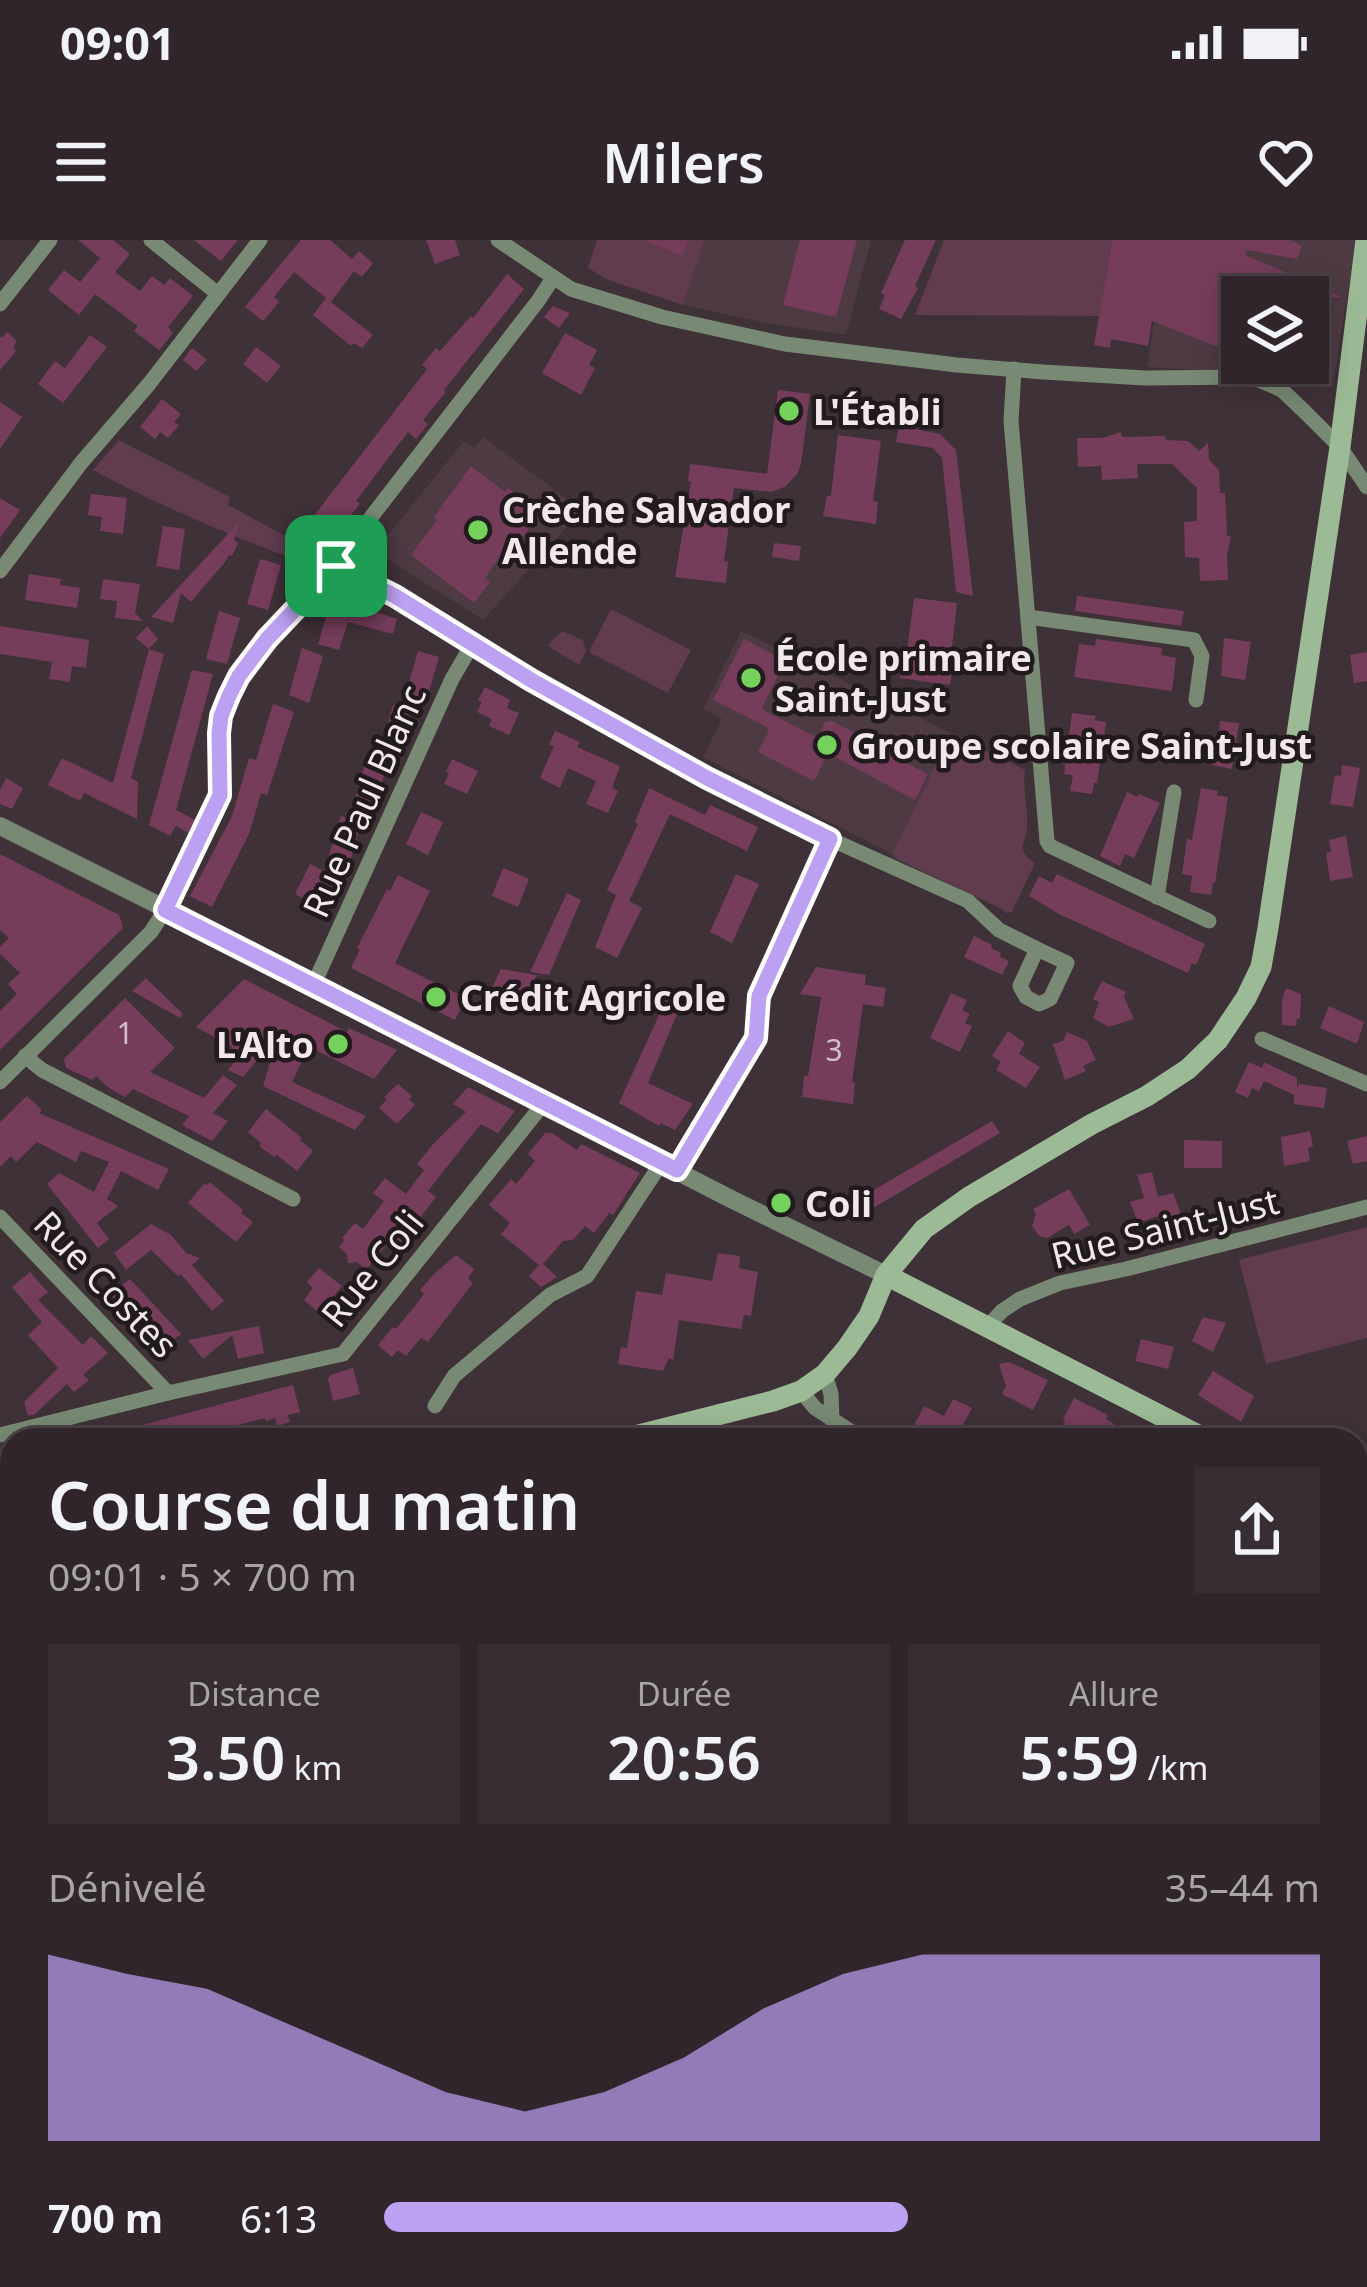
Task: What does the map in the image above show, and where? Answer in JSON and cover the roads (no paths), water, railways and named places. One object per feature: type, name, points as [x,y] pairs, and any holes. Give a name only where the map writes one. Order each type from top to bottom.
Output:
[{"type":"main road","points":[[670,1428],[802,1391],[825,1374],[869,1316],[886,1274],[924,1229],[1188,1069],[1218,1040],[1246,998],[1261,968],[1268,928],[1362,318],[1366,240]]},
{"type":"main road","points":[[886,1274],[1185,1428]]},
{"type":"street","points":[[0,304],[50,240]]},
{"type":"street","points":[[151,240],[218,294]]},
{"type":"street","points":[[0,571],[260,240]]},
{"type":"street","points":[[498,240],[572,289],[662,317],[785,344],[1014,369],[1145,378],[1252,377],[1282,390],[1340,447],[1367,487]]},
{"type":"street","points":[[0,1082],[151,932],[220,795],[221,716],[239,676],[336,566],[553,278]]},
{"type":"street","points":[[1014,369],[1011,422],[1047,841],[1050,847],[1209,921]]},
{"type":"street","points":[[336,566],[707,778],[968,902],[999,930],[1037,949]]},
{"type":"street","points":[[1028,617],[1194,640],[1202,656],[1196,700]]},
{"type":"street","name":"Rue Paul Blanc","points":[[313,986],[452,679],[473,643]]},
{"type":"street","points":[[1157,897],[1174,792]]},
{"type":"street","points":[[0,826],[886,1274]]},
{"type":"street","points":[[435,1406],[454,1376],[550,1295],[587,1276],[669,1166],[756,1038],[759,996],[830,839]]},
{"type":"street","points":[[1262,1039],[1367,1084]]},
{"type":"street","points":[[25,1057],[293,1199]]},
{"type":"street","name":"Rue Coli","points":[[31,1428],[343,1354],[544,1103]]},
{"type":"street","name":"Rue Saint-Just","points":[[988,1326],[1020,1299],[1060,1283],[1367,1207]]},
{"type":"street","name":"Rue Costes","points":[[0,1217],[168,1393]]},
{"type":"street","points":[[825,1374],[832,1420]]},
{"type":"street","points":[[802,1391],[808,1402],[845,1428]]},
{"type":"place","name":"L'Établi","points":[[789,411]]},
{"type":"place","name":"Crèche Salvador Allende","points":[[478,530]]},
{"type":"place","name":"École primaire Saint-Just","points":[[751,678]]},
{"type":"place","name":"Groupe scolaire Saint-Just","points":[[827,745]]},
{"type":"place","name":"Crédit Agricole","points":[[436,997]]},
{"type":"place","name":"L'Alto","points":[[338,1044]]},
{"type":"place","name":"Coli","points":[[781,1203]]}]
